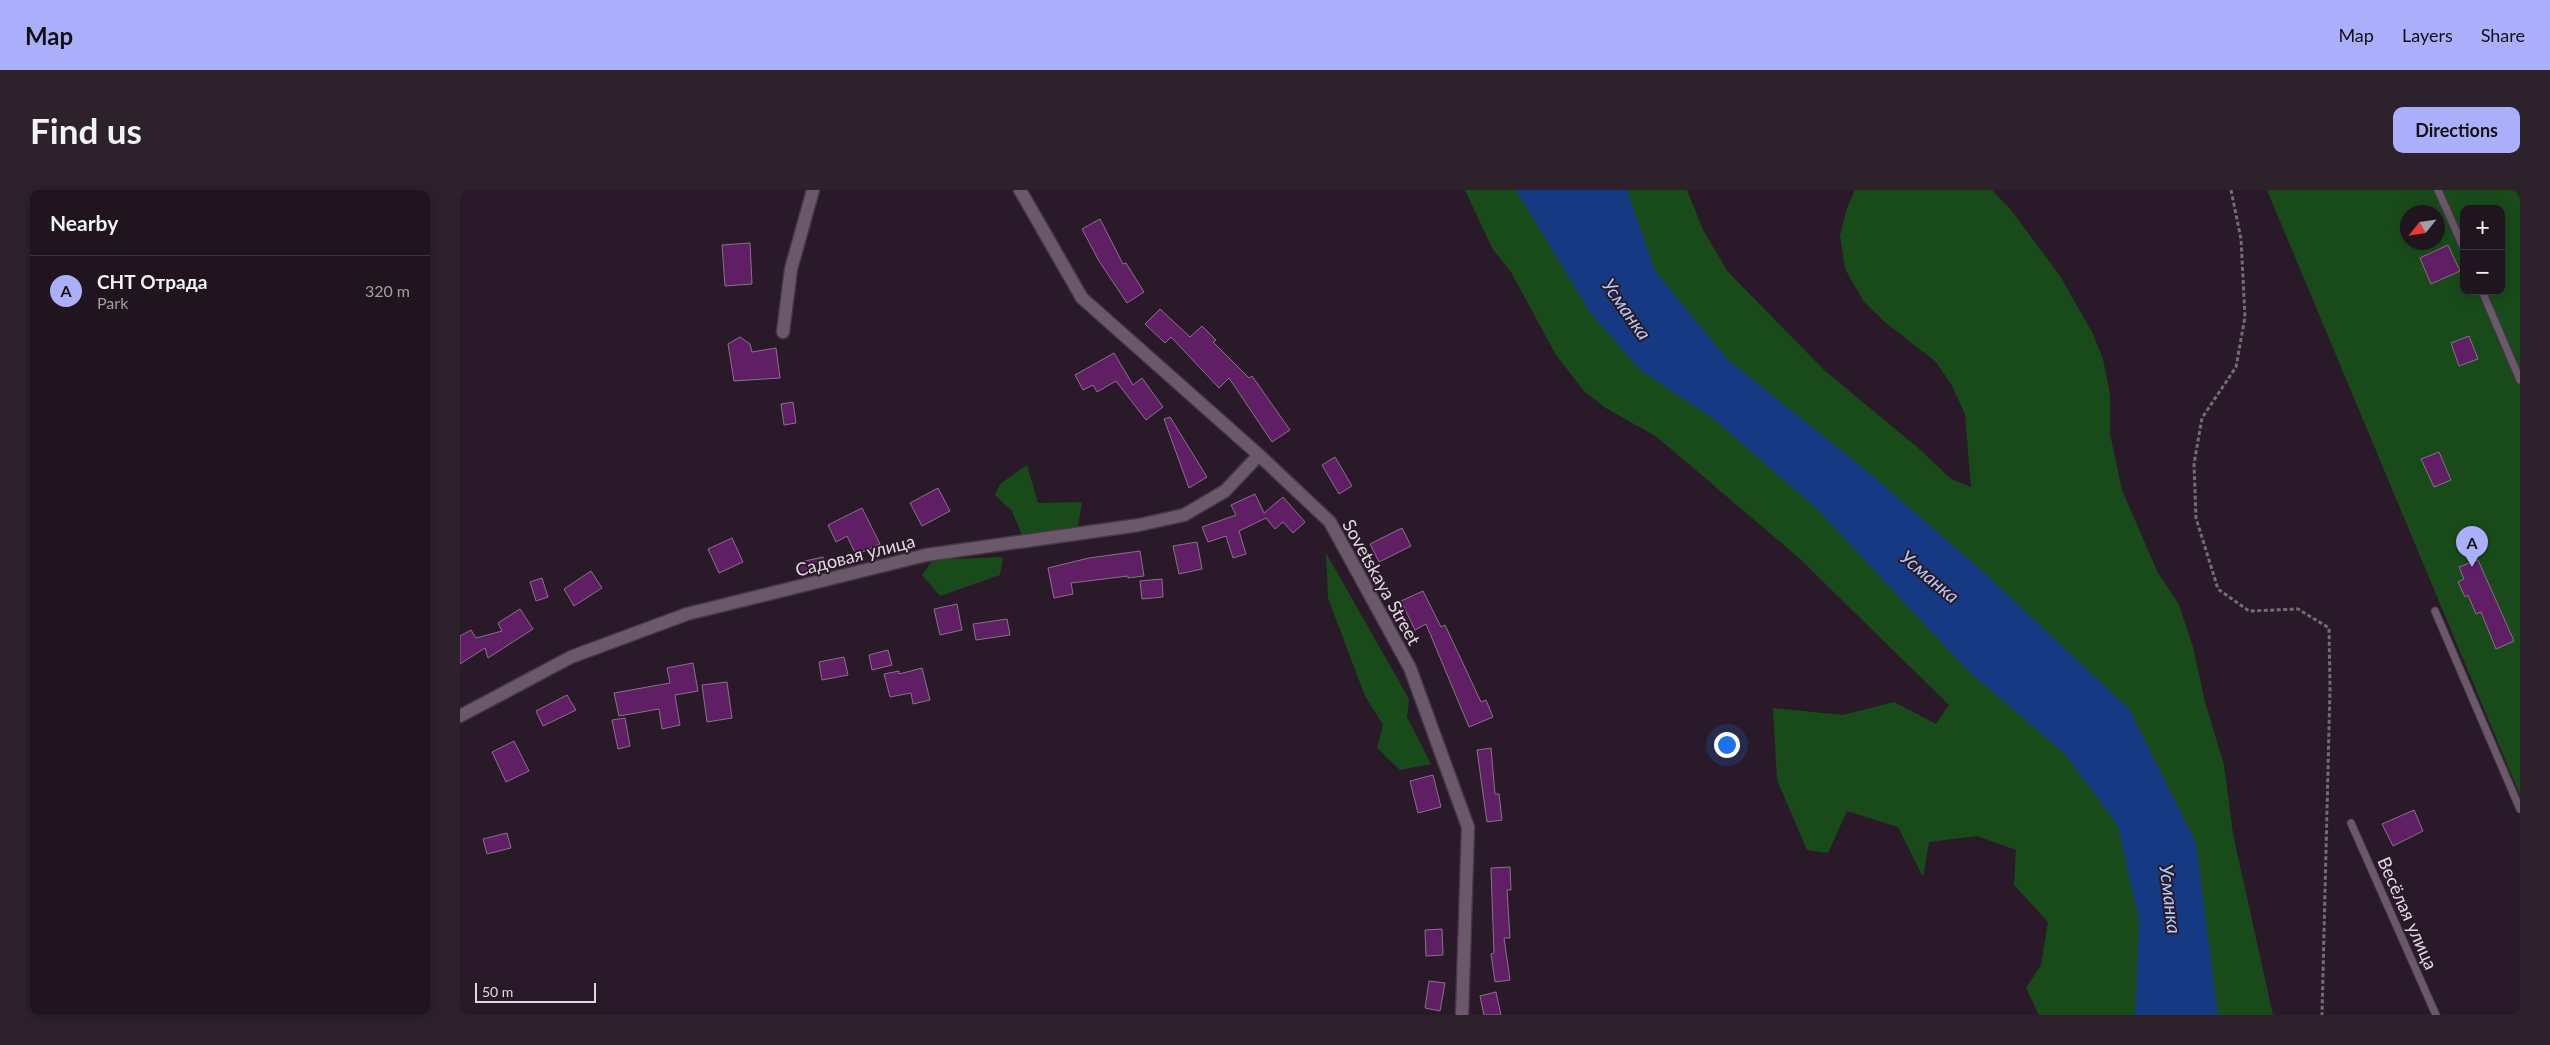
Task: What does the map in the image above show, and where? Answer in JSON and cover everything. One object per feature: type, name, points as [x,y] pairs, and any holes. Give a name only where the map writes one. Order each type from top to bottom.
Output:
[{"type":"street","points":[[783,332],[791,269],[813,190]]},
{"type":"street","name":"Sovetskaya Street","points":[[1020,190],[1082,298],[1259,455],[1330,522],[1410,668],[1468,827],[1462,1015]]},
{"type":"street","name":"Садовая улица","points":[[460,716],[571,657],[687,614],[926,555],[1139,525],[1184,515],[1226,491],[1259,455]]},
{"type":"lane","points":[[2438,190],[2460,240]]},
{"type":"lane","points":[[2484,295],[2520,380]]},
{"type":"lane","points":[[2435,611],[2520,809]]},
{"type":"lane","name":"Весёлая улица","points":[[2351,823],[2436,1015]]},
{"type":"path","points":[[2231,190],[2241,239],[2245,317],[2236,367],[2202,418],[2194,464],[2196,518],[2218,589],[2249,611],[2298,609],[2329,628],[2330,688],[2322,1015]]},
{"type":"green space","points":[[1465,190],[1687,190],[1703,230],[1728,272],[1825,371],[1916,446],[1951,479],[1971,487],[1965,414],[1951,384],[1936,362],[1886,323],[1864,302],[1845,269],[1840,235],[1847,208],[1855,190],[1992,190],[2011,210],[2060,276],[2092,332],[2103,359],[2110,395],[2110,434],[2122,490],[2157,571],[2179,605],[2193,647],[2205,702],[2224,765],[2233,834],[2273,1015],[2039,1015],[2026,988],[2041,965],[2048,922],[2014,885],[2016,850],[1977,836],[1929,842],[1923,877],[1898,827],[1847,811],[1828,853],[1807,850],[1777,780],[1773,708],[1843,715],[1894,702],[1936,724],[1949,705],[1800,559],[1657,437],[1604,407],[1584,391],[1556,355],[1511,272],[1492,248]]},
{"type":"green space","points":[[2267,190],[2520,190],[2520,795]]},
{"type":"green space","points":[[1027,465],[1038,503],[1082,502],[1078,527],[1022,535],[1012,511],[995,495],[1000,484]]},
{"type":"green space","points":[[1326,553],[1409,699],[1407,717],[1431,764],[1400,770],[1377,748],[1383,725],[1365,696],[1328,598]]},
{"type":"green space","points":[[1003,557],[1000,575],[940,596],[922,575],[933,560]]},
{"type":"water","name":"Усманка","points":[[1516,190],[1627,190],[1655,271],[1728,360],[1868,472],[1981,570],[2129,709],[2196,843],[2218,1015],[2135,1015],[2139,921],[2118,826],[2065,754],[1968,671],[1816,508],[1712,418],[1640,370],[1590,312]]},
{"type":"building","points":[[1100,219],[1123,264],[1126,263],[1144,292],[1127,303],[1099,261],[1082,229]]},
{"type":"building","points":[[750,243],[752,284],[725,286],[722,245]]},
{"type":"building","points":[[2448,245],[2460,271],[2431,284],[2420,258],[2437,250],[2445,250],[2445,246]]},
{"type":"building","points":[[1160,309],[1190,337],[1202,326],[1216,340],[1213,342],[1249,378],[1252,376],[1290,430],[1272,442],[1229,378],[1219,388],[1171,337],[1165,343],[1145,324]]},
{"type":"building","points":[[2469,336],[2478,359],[2459,366],[2451,343]]},
{"type":"building","points":[[740,337],[750,344],[752,352],[776,348],[780,378],[734,381],[728,344]]},
{"type":"building","points":[[1114,353],[1133,385],[1142,378],[1163,407],[1146,420],[1116,381],[1097,392],[1093,385],[1083,390],[1075,375]]},
{"type":"building","points":[[793,402],[796,423],[784,425],[781,404]]},
{"type":"building","points":[[1170,417],[1207,477],[1189,488],[1164,419]]},
{"type":"building","points":[[2439,452],[2451,480],[2434,487],[2421,459]]},
{"type":"building","points":[[1335,457],[1352,486],[1339,494],[1322,465]]},
{"type":"building","points":[[938,488],[950,511],[922,526],[910,503]]},
{"type":"building","points":[[1255,494],[1264,513],[1283,497],[1305,522],[1293,533],[1283,522],[1275,529],[1266,518],[1239,531],[1246,554],[1233,558],[1226,536],[1208,542],[1202,527],[1236,515],[1231,505]]},
{"type":"building","points":[[862,508],[880,544],[856,555],[847,536],[836,542],[828,525]]},
{"type":"building","points":[[1402,528],[1411,546],[1379,562],[1370,544]]},
{"type":"building","points":[[732,538],[743,562],[719,573],[708,549]]},
{"type":"building","points":[[1197,542],[1202,569],[1179,574],[1173,546]]},
{"type":"building","points":[[1140,551],[1144,576],[1128,578],[1128,576],[1071,583],[1073,594],[1054,598],[1048,568],[1089,558]]},
{"type":"building","points":[[823,557],[825,569],[799,575],[796,563]]},
{"type":"building","points":[[2478,560],[2514,641],[2496,649],[2481,612],[2476,614],[2468,595],[2465,597],[2458,582],[2464,579],[2459,567]]},
{"type":"building","points":[[591,571],[602,588],[574,606],[564,589]]},
{"type":"building","points":[[542,578],[548,597],[536,601],[530,582]]},
{"type":"building","points":[[1162,579],[1163,597],[1142,599],[1140,581]]},
{"type":"building","points":[[1423,591],[1441,627],[1445,625],[1481,702],[1486,700],[1493,717],[1469,727],[1426,624],[1415,630],[1401,601]]},
{"type":"building","points":[[957,604],[962,630],[940,635],[934,609]]},
{"type":"building","points":[[520,609],[533,629],[488,658],[485,648],[460,664],[460,636],[471,630],[476,638],[502,631],[498,623]]},
{"type":"building","points":[[1007,619],[1010,635],[976,640],[973,624]]},
{"type":"building","points":[[888,650],[892,665],[872,670],[869,655]]},
{"type":"building","points":[[844,657],[848,675],[822,680],[819,662]]},
{"type":"building","points":[[693,663],[698,691],[675,695],[680,725],[662,729],[659,709],[619,716],[614,693],[670,683],[667,668]]},
{"type":"building","points":[[922,668],[930,700],[913,704],[911,693],[890,697],[884,674],[899,671],[899,674]]},
{"type":"building","points":[[727,682],[732,718],[707,722],[702,685]]},
{"type":"building","points":[[567,695],[576,710],[543,726],[536,711]]},
{"type":"building","points":[[625,718],[630,746],[618,749],[612,720]]},
{"type":"building","points":[[514,741],[529,771],[506,782],[492,752]]},
{"type":"building","points":[[1491,748],[1495,794],[1499,794],[1502,820],[1487,822],[1477,750]]},
{"type":"building","points":[[1433,775],[1441,807],[1418,813],[1410,781]]},
{"type":"building","points":[[2414,810],[2423,831],[2393,846],[2382,824]]},
{"type":"building","points":[[507,833],[511,848],[487,854],[483,839]]},
{"type":"building","points":[[1510,867],[1511,890],[1507,890],[1510,938],[1504,938],[1510,980],[1495,982],[1491,954],[1494,953],[1491,868]]},
{"type":"building","points":[[1442,929],[1443,955],[1426,956],[1425,930]]},
{"type":"building","points":[[1429,981],[1445,983],[1440,1011],[1425,1008]]},
{"type":"building","points":[[1496,992],[1501,1015],[1484,1015],[1480,996]]},
{"type":"place","name":"СНТ Отрада","points":[[2472,567]]}]
